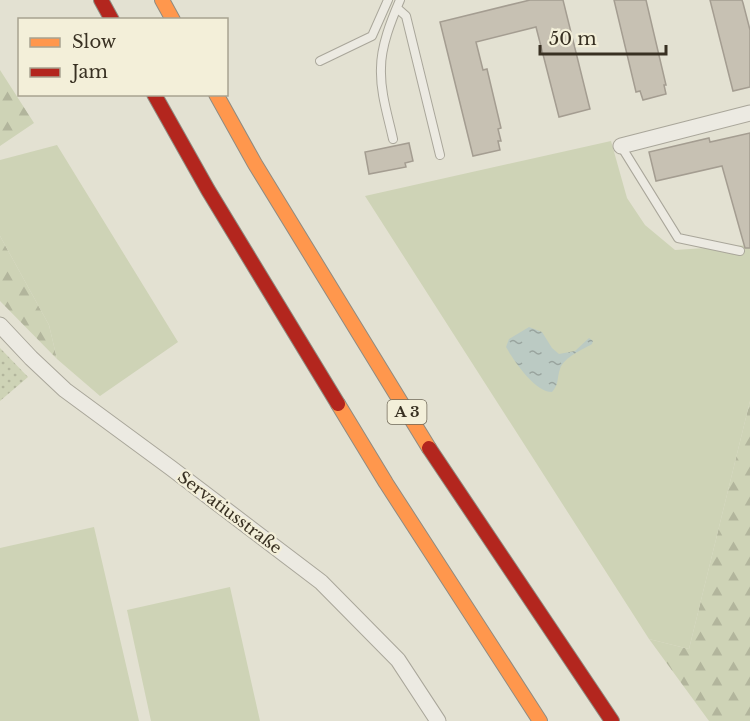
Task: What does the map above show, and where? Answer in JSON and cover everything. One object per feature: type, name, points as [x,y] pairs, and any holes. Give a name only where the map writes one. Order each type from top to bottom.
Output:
[{"type":"highway","points":[[101,0],[111,18]]},
{"type":"highway","points":[[162,0],[172,18]]},
{"type":"highway","points":[[155,96],[208,190],[386,483],[540,721]]},
{"type":"highway","name":"A 3","points":[[217,96],[255,164],[435,459],[612,721]]},
{"type":"street","points":[[621,146],[750,113]]},
{"type":"street","name":"Servatiusstraße","points":[[0,325],[65,390],[321,582],[398,660],[438,721]]},
{"type":"lane","points":[[320,61],[372,36],[388,0]]},
{"type":"lane","points":[[393,139],[380,66],[387,33],[398,4]]},
{"type":"lane","points":[[398,4],[406,16],[440,155]]},
{"type":"lane","points":[[621,146],[678,238],[740,251]]},
{"type":"green space","points":[[0,70],[34,123],[0,146]]},
{"type":"green space","points":[[611,141],[627,198],[645,225],[675,250],[750,245],[750,401],[689,649],[649,639],[365,196]]},
{"type":"green space","points":[[57,145],[178,342],[100,396],[57,359],[49,325],[0,236],[0,160]]},
{"type":"green space","points":[[0,236],[49,325],[57,359],[0,301]]},
{"type":"green space","points":[[0,348],[28,377],[0,401]]},
{"type":"green space","points":[[750,401],[750,721],[709,721],[649,639],[689,649]]},
{"type":"green space","points":[[94,527],[139,721],[0,721],[0,548]]},
{"type":"green space","points":[[230,587],[260,721],[151,721],[127,610]]},
{"type":"water","points":[[529,327],[542,332],[552,348],[559,354],[575,351],[589,338],[593,341],[592,344],[565,361],[552,392],[545,391],[532,381],[506,347],[509,339]]},
{"type":"building","points":[[530,0],[563,0],[590,109],[559,117],[536,27],[476,42],[483,70],[487,69],[501,128],[498,129],[501,141],[498,141],[500,150],[473,156],[440,22]]},
{"type":"building","points":[[614,0],[646,0],[666,85],[664,85],[666,94],[643,100],[640,91],[636,92]]},
{"type":"building","points":[[710,0],[742,0],[750,30],[750,87],[733,91]]},
{"type":"building","points":[[750,133],[750,248],[745,248],[722,166],[656,181],[649,152],[709,138],[710,142]]},
{"type":"building","points":[[409,143],[413,161],[405,163],[406,167],[369,174],[365,152]]},
{"type":"traffic: slow","points":[[162,0],[172,18]]},
{"type":"traffic: slow","points":[[217,96],[255,164],[429,448]]},
{"type":"traffic: slow","points":[[338,404],[386,483],[540,721]]},
{"type":"traffic: jam","points":[[101,0],[111,18]]},
{"type":"traffic: jam","points":[[155,96],[208,190],[338,404]]},
{"type":"traffic: jam","points":[[429,448],[612,721]]}]
